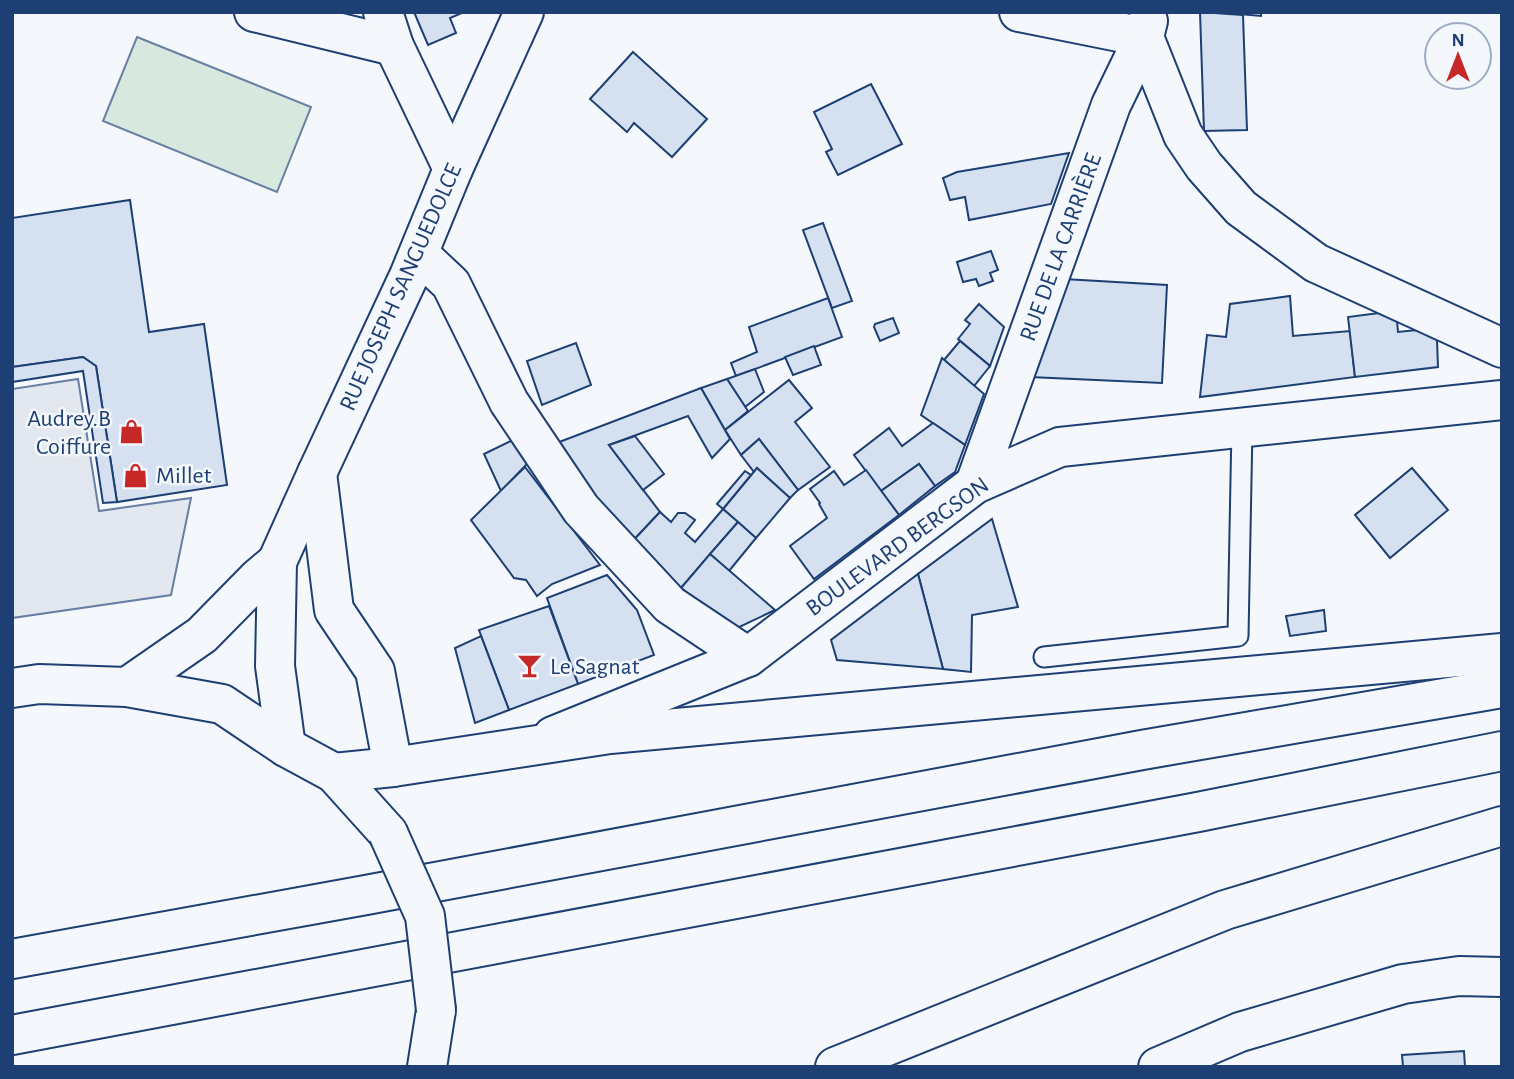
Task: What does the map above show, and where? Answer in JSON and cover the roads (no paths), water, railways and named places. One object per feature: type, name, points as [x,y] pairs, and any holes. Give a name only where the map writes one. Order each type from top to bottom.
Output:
[{"type":"street","points":[[254,12],[389,29],[453,169]]},
{"type":"street","name":"RUE JOSEPH SANGUEDOLCE","points":[[277,562],[419,254],[453,169],[524,12]]},
{"type":"street","points":[[1019,12],[1147,25],[1183,135],[1204,166],[1241,208],[1316,263],[1502,348]]},
{"type":"street","name":"RUE DE LA CARRIÈRE","points":[[975,484],[1111,105],[1147,25]]},
{"type":"street","points":[[419,254],[451,284],[509,402],[581,509],[670,605],[748,657]]},
{"type":"street","name":"BOULEVARD BERGSON","points":[[525,747],[748,657],[975,484],[1060,447],[1502,400]]},
{"type":"street","points":[[317,473],[334,610],[375,671],[393,767]]},
{"type":"street","points":[[127,687],[202,635],[277,562]]},
{"type":"street","points":[[277,562],[275,666],[286,747]]},
{"type":"street","points":[[334,773],[393,767],[610,734],[1502,653]]},
{"type":"street","points":[[12,688],[39,684],[127,687],[222,704],[286,747],[334,773],[388,833],[425,916],[436,1010],[427,1067]]},
{"type":"street","points":[[12,959],[1128,752],[1502,688]]},
{"type":"street","points":[[12,1035],[1198,812],[1502,751]]},
{"type":"street","points":[[835,1067],[1225,910],[1502,826]]},
{"type":"street","points":[[1158,1067],[1240,1050],[1403,984],[1459,976],[1502,976]]},
{"type":"lane","points":[[1044,657],[1238,635],[1242,428]]},
{"type":"place","name":"Audrey.B Coiffure","points":[[131,432]]},
{"type":"place","name":"Millet","points":[[136,475]]},
{"type":"place","name":"Le Sagnat","points":[[530,666]]}]
